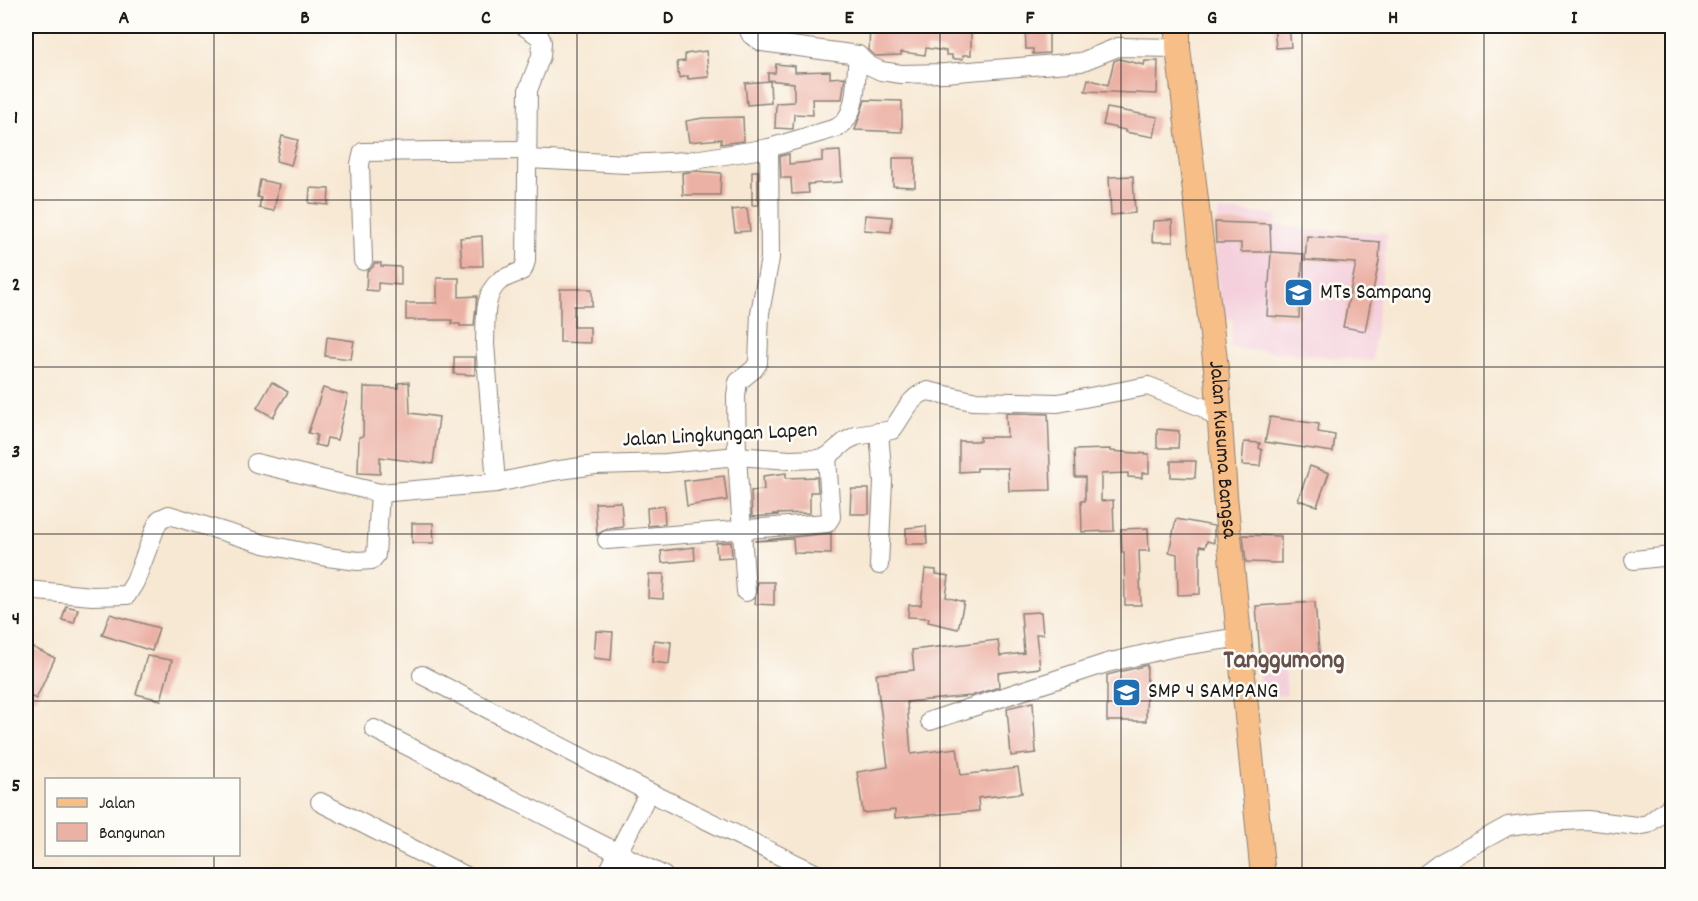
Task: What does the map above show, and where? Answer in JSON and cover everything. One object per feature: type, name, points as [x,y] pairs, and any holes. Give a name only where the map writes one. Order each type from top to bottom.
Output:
[{"type":"main road","name":"Jalan Kusuma Bangsa","points":[[1178,37],[1217,377],[1219,421],[1263,876]]},
{"type":"street","points":[[496,483],[485,344],[486,321],[490,291],[501,280],[523,270],[525,264],[528,90],[541,56],[542,42],[532,30],[524,26]]},
{"type":"street","points":[[747,26],[751,35],[762,42],[858,55],[867,65],[881,71],[901,74],[945,73],[1081,62],[1118,47],[1178,37]]},
{"type":"street","points":[[363,261],[360,164],[363,152],[528,154],[627,164],[688,161],[769,148],[836,128],[845,122],[854,98],[858,55]]},
{"type":"street","points":[[746,592],[736,456],[736,386],[758,363],[760,313],[770,258],[769,148]]},
{"type":"street","name":"Jalan Lingkungan Lapen","points":[[255,463],[380,493],[496,483],[572,468],[666,463],[736,456],[790,460],[826,457],[856,436],[893,429],[915,398],[923,392],[972,401],[1058,403],[1148,386],[1204,408],[1219,421]]},
{"type":"street","points":[[879,432],[883,481],[879,565]]},
{"type":"street","points":[[607,540],[742,528],[827,524],[831,517],[826,457]]},
{"type":"street","points":[[26,590],[92,596],[127,595],[135,582],[157,524],[164,516],[169,515],[264,544],[327,557],[358,561],[372,560],[376,555],[380,493]]},
{"type":"street","points":[[1634,560],[1672,556]]},
{"type":"street","points":[[930,721],[1107,663],[1174,647],[1241,637]]},
{"type":"street","points":[[422,675],[649,792],[821,876]]},
{"type":"street","points":[[374,729],[664,876]]},
{"type":"street","points":[[606,876],[649,792]]},
{"type":"street","points":[[320,802],[466,876]]},
{"type":"street","points":[[1423,876],[1439,864],[1508,826],[1587,820],[1637,826],[1648,824],[1672,805]]},
{"type":"shaded area","name":"MTs Sampang","points":[[1219,211],[1277,215],[1276,225],[1311,230],[1387,233],[1372,361],[1231,348],[1233,319],[1222,319],[1216,267]]},
{"type":"shaded area","points":[[1285,670],[1287,695],[1261,696],[1259,673]]},
{"type":"building","points":[[870,26],[971,26],[971,55],[963,55],[963,59],[952,59],[952,55],[946,55],[946,51],[926,48],[925,55],[901,52],[901,55],[875,56],[869,50]]},
{"type":"building","points":[[1025,26],[1049,26],[1049,53],[1033,54],[1033,49],[1026,49]]},
{"type":"building","points":[[1274,26],[1289,26],[1291,47],[1276,48]]},
{"type":"building","points":[[706,51],[709,77],[679,78],[677,62],[685,61],[685,54]]},
{"type":"building","points":[[1119,59],[1144,65],[1145,61],[1158,61],[1157,94],[1085,91],[1088,79],[1108,85],[1114,61]]},
{"type":"building","points":[[776,64],[795,66],[795,72],[830,71],[830,78],[845,77],[842,99],[812,99],[813,115],[794,114],[793,129],[775,128],[776,103],[794,102],[794,83],[768,80],[768,73],[775,73]]},
{"type":"building","points":[[770,81],[771,103],[747,105],[745,83]]},
{"type":"building","points":[[865,100],[902,101],[902,132],[855,130]]},
{"type":"building","points":[[1107,108],[1158,117],[1154,137],[1103,125]]},
{"type":"building","points":[[743,117],[744,141],[721,144],[721,139],[689,142],[686,121],[703,118]]},
{"type":"building","points":[[282,136],[298,140],[291,165],[276,161]]},
{"type":"building","points":[[840,151],[842,182],[808,184],[809,193],[792,194],[791,178],[781,178],[780,156],[789,154],[789,164],[822,161],[822,152]]},
{"type":"building","points":[[893,158],[915,158],[915,187],[893,186]]},
{"type":"building","points":[[695,171],[721,173],[720,195],[683,195],[682,173]]},
{"type":"building","points":[[752,171],[758,171],[758,205],[752,205]]},
{"type":"building","points":[[1133,176],[1135,213],[1111,215],[1109,177]]},
{"type":"building","points":[[260,180],[279,184],[274,211],[259,208],[261,198],[257,197]]},
{"type":"building","points":[[310,188],[329,189],[328,205],[309,203]]},
{"type":"building","points":[[747,208],[750,231],[735,232],[732,210]]},
{"type":"building","points":[[865,215],[892,217],[891,232],[864,230]]},
{"type":"building","points":[[1172,220],[1173,242],[1152,242],[1153,221]]},
{"type":"building","points":[[1215,222],[1270,224],[1271,252],[1241,252],[1241,243],[1216,243]]},
{"type":"building","points":[[482,236],[483,266],[462,266],[460,238]]},
{"type":"building","points":[[1307,236],[1380,242],[1379,261],[1365,331],[1343,327],[1356,263],[1305,260]]},
{"type":"building","points":[[1271,252],[1303,254],[1299,318],[1267,316]]},
{"type":"building","points":[[374,263],[381,263],[381,266],[401,267],[401,285],[378,283],[378,291],[366,290],[367,271],[373,267]]},
{"type":"building","points":[[437,278],[459,278],[459,297],[477,296],[474,326],[452,324],[452,320],[406,320],[406,303],[437,303]]},
{"type":"building","points":[[560,289],[592,289],[592,306],[574,306],[574,327],[590,327],[590,343],[560,342]]},
{"type":"building","points":[[327,337],[354,341],[351,359],[325,356]]},
{"type":"building","points":[[454,357],[475,357],[475,375],[454,374]]},
{"type":"building","points":[[272,382],[288,392],[273,417],[257,408]]},
{"type":"building","points":[[409,382],[410,413],[439,417],[433,464],[380,457],[380,474],[358,473],[359,437],[363,436],[364,387],[398,388],[398,383]]},
{"type":"building","points":[[323,388],[348,395],[337,440],[327,438],[325,447],[315,445],[317,435],[308,433]]},
{"type":"building","points":[[1006,413],[1048,414],[1051,490],[1009,491],[1008,468],[977,468],[977,471],[959,472],[959,441],[980,441],[980,437],[1007,437]]},
{"type":"building","points":[[1270,417],[1319,424],[1318,432],[1335,435],[1333,452],[1265,442]]},
{"type":"building","points":[[1157,429],[1179,431],[1178,448],[1157,448]]},
{"type":"building","points":[[1244,442],[1260,443],[1259,448],[1262,450],[1260,466],[1242,465]]},
{"type":"building","points":[[1110,449],[1110,451],[1149,454],[1149,473],[1142,473],[1142,478],[1128,477],[1128,473],[1101,474],[1101,501],[1113,500],[1114,531],[1082,532],[1081,501],[1085,501],[1085,477],[1075,477],[1074,450]]},
{"type":"building","points":[[1171,461],[1196,461],[1195,478],[1171,477]]},
{"type":"building","points":[[1310,466],[1329,473],[1317,506],[1298,500]]},
{"type":"building","points":[[786,473],[786,478],[817,477],[818,492],[810,492],[810,513],[752,517],[751,491],[764,490],[763,476]]},
{"type":"building","points":[[724,476],[727,500],[687,506],[684,481]]},
{"type":"building","points":[[851,489],[869,489],[869,514],[850,514]]},
{"type":"building","points":[[621,502],[623,527],[606,529],[597,535],[595,503]]},
{"type":"building","points":[[664,506],[665,524],[648,526],[647,508]]},
{"type":"building","points":[[1176,519],[1214,526],[1214,543],[1207,541],[1205,547],[1200,546],[1200,594],[1178,595],[1177,554],[1169,552]]},
{"type":"building","points":[[412,523],[433,523],[434,543],[412,543]]},
{"type":"building","points":[[926,526],[927,544],[906,544],[906,528]]},
{"type":"building","points":[[1148,528],[1149,551],[1139,551],[1141,605],[1125,605],[1121,529]]},
{"type":"building","points":[[831,533],[831,554],[794,553],[793,539],[754,541]]},
{"type":"building","points":[[1243,535],[1281,536],[1281,563],[1246,562]]},
{"type":"building","points":[[731,542],[732,557],[717,558],[716,543]]},
{"type":"building","points":[[694,547],[695,560],[662,563],[661,551]]},
{"type":"building","points":[[925,569],[936,570],[936,574],[949,576],[946,597],[964,602],[958,629],[928,622],[929,618],[908,617],[909,605],[921,605]]},
{"type":"building","points":[[649,574],[664,574],[663,599],[648,598]]},
{"type":"building","points":[[757,582],[774,582],[774,605],[755,604]]},
{"type":"building","points":[[1315,602],[1320,663],[1261,668],[1256,606]]},
{"type":"building","points":[[66,606],[78,609],[74,623],[62,620]]},
{"type":"building","points":[[1041,612],[1043,634],[1036,634],[1040,668],[998,673],[999,687],[971,696],[907,702],[911,754],[957,748],[961,775],[1018,768],[1022,793],[978,798],[979,811],[895,818],[895,810],[863,813],[857,772],[888,767],[876,674],[914,670],[912,650],[998,640],[1000,656],[1024,653],[1021,613]]},
{"type":"building","points":[[110,614],[159,628],[152,651],[102,635]]},
{"type":"building","points":[[596,631],[613,632],[611,660],[594,658]]},
{"type":"building","points":[[654,640],[671,642],[669,664],[652,662]]},
{"type":"building","points":[[26,644],[55,658],[36,699],[26,694]]},
{"type":"building","points":[[147,656],[172,660],[161,700],[136,694]]},
{"type":"building","name":"SMP 4 SAMPANG","points":[[1147,665],[1146,721],[1107,721],[1107,675]]},
{"type":"building","points":[[1033,702],[1036,753],[1011,756],[1007,708]]},
{"type":"place","name":"MTs Sampang","points":[[1299,293]]},
{"type":"place","name":"SMP 4 SAMPANG","points":[[1127,692]]},
{"type":"district","name":"Tanggumong","points":[[1284,661]]}]
